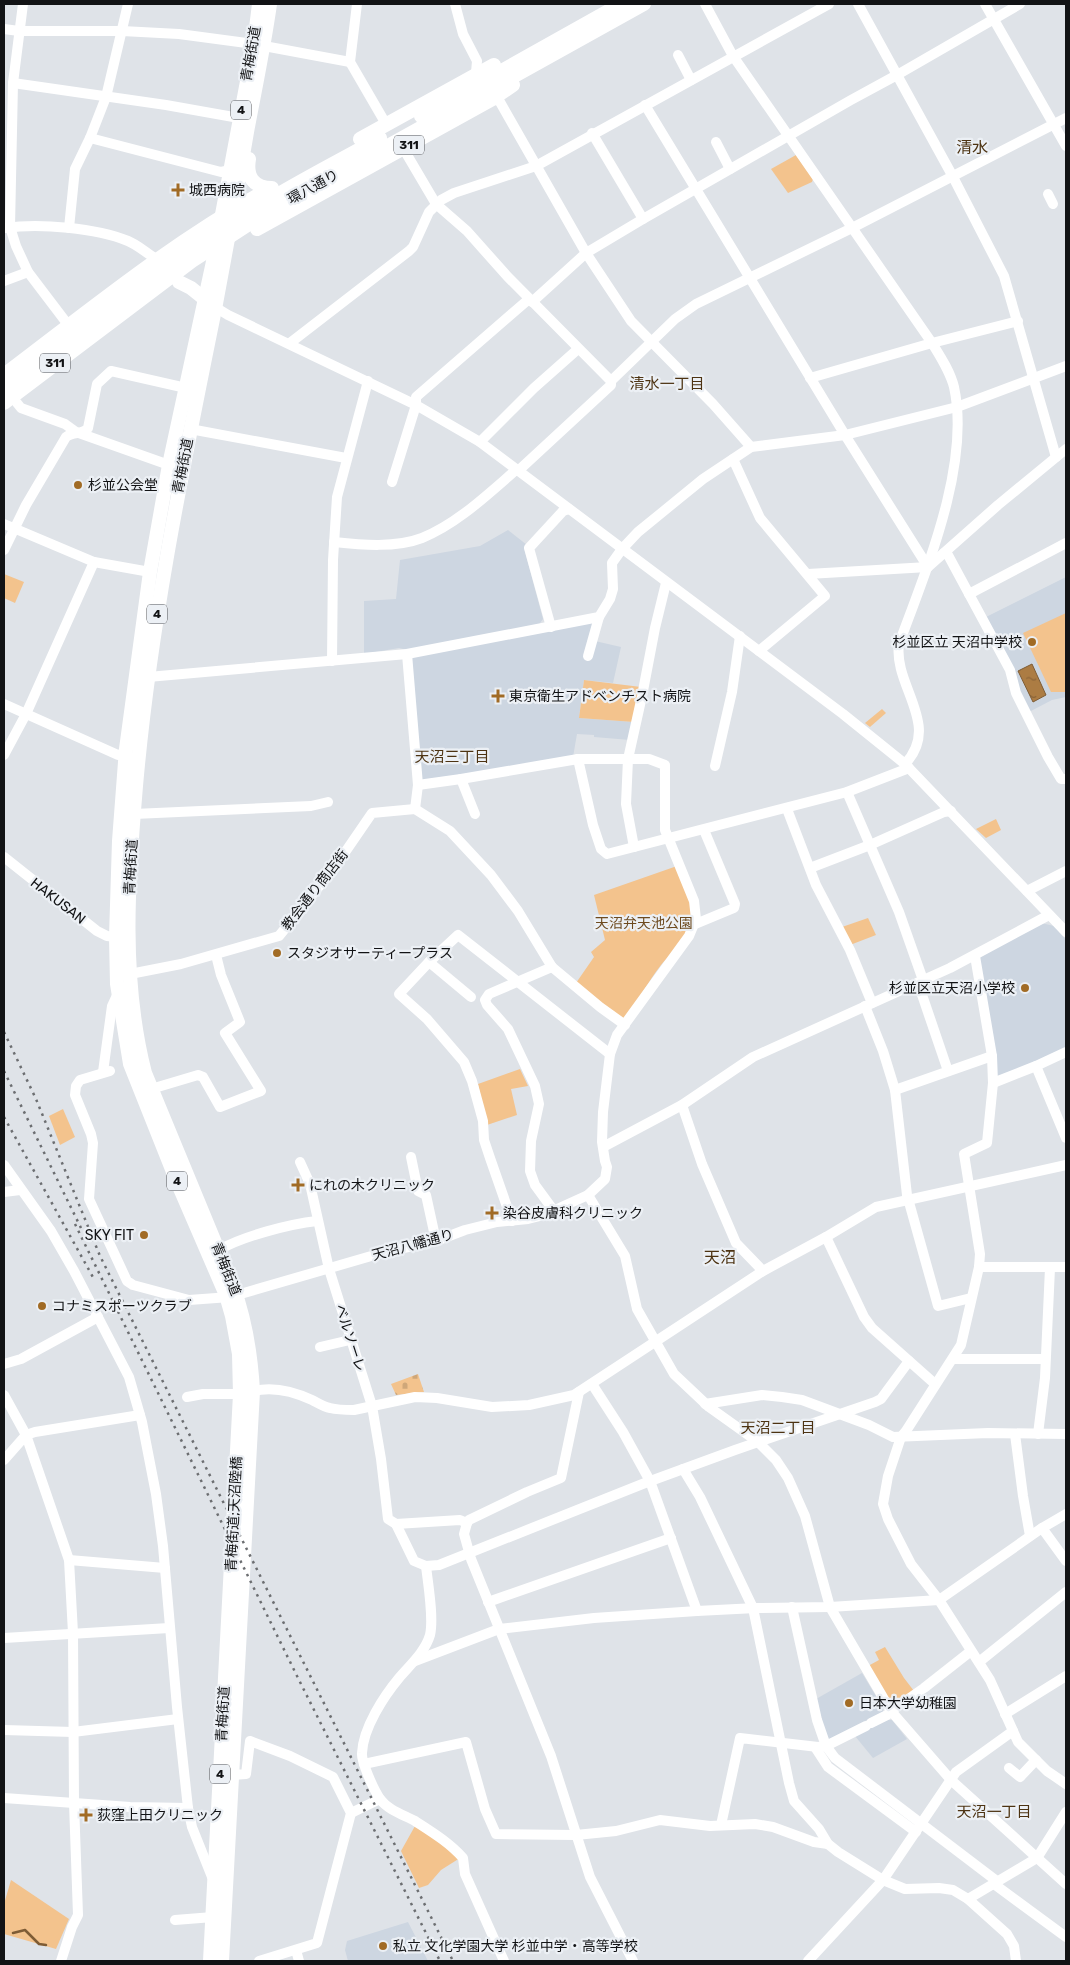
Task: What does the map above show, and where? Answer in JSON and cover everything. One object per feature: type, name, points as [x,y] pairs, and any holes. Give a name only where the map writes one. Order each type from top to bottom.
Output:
[{"type":"main road","name":"青梅街道","points":[[227,215],[248,131],[259,45],[259,4]]},
{"type":"main road","name":"青梅街道","points":[[227,215],[230,170],[239,118],[270,4]]},
{"type":"main road","name":"環八通り","points":[[10,403],[192,261],[258,218],[546,51],[621,4]]},
{"type":"main road","name":"環八通り","points":[[4,388],[108,309],[191,250],[258,206],[546,51],[644,4]]},
{"type":"main road","name":"311","points":[[4,375],[163,256],[272,188],[476,73],[516,54],[546,51]]},
{"type":"main road","name":"311","points":[[4,412],[10,403],[221,252],[253,231],[494,98],[521,80],[546,51]]},
{"type":"main road","points":[[248,131],[252,143],[248,167],[250,176],[256,184],[272,188]]},
{"type":"main road","name":"4","points":[[221,252],[227,215]]},
{"type":"main road","name":"青梅街道","points":[[221,252],[210,304],[148,676],[134,814],[129,974],[138,1046],[151,1089],[219,1250],[250,1352],[247,1392],[249,1473]]},
{"type":"main road","points":[[179,282],[191,288],[210,304]]},
{"type":"main road","name":"青梅街道","points":[[210,304],[186,388],[169,465],[150,572],[126,749],[119,841],[116,937],[118,988],[130,1064],[232,1297]]},
{"type":"main road","name":"青梅街道","points":[[238,1442],[247,1392]]},
{"type":"main road","name":"青梅街道;天沼陸橋","points":[[231,1587],[238,1442]]},
{"type":"main road","name":"青梅街道;天沼陸橋","points":[[242,1607],[249,1473]]},
{"type":"main road","name":"青梅街道","points":[[210,1961],[213,1917],[221,1888],[216,1861],[231,1587]]},
{"type":"main road","name":"青梅街道","points":[[222,1961],[221,1888],[229,1818],[242,1607]]},
{"type":"street","points":[[23,4],[12,83],[7,228],[28,272],[68,326]]},
{"type":"street","points":[[69,228],[75,169],[90,138],[106,97],[128,4]]},
{"type":"street","points":[[358,4],[350,62],[386,124]]},
{"type":"street","points":[[454,4],[463,34],[477,60],[476,73]]},
{"type":"street","points":[[290,343],[409,252],[429,212],[436,204],[454,193],[536,166],[592,133],[645,106],[829,4]]},
{"type":"street","points":[[858,4],[952,175],[1004,276],[1056,457]]},
{"type":"street","points":[[985,4],[1066,146]]},
{"type":"street","points":[[392,482],[416,405],[416,397],[586,253],[1020,4]]},
{"type":"street","points":[[578,759],[600,849],[607,854],[848,792],[907,766],[920,735],[919,721],[898,652],[899,644],[928,567],[946,505],[957,442],[957,407],[954,385],[932,343],[733,56],[710,5]]},
{"type":"street","points":[[4,29],[19,31],[122,31],[179,34],[259,45],[350,62]]},
{"type":"street","points":[[678,55],[691,80]]},
{"type":"street","points":[[12,83],[239,118]]},
{"type":"street","points":[[494,98],[500,102],[586,253],[631,321],[713,404],[751,447]]},
{"type":"street","points":[[645,106],[845,436],[928,567]]},
{"type":"street","points":[[334,542],[388,545],[422,538],[465,512],[517,471],[611,385],[611,380],[675,319],[696,304],[852,228],[1066,118]]},
{"type":"street","points":[[592,133],[643,219]]},
{"type":"street","points":[[90,138],[221,172],[230,170]]},
{"type":"street","points":[[716,142],[730,169]]},
{"type":"street","points":[[403,148],[436,204],[467,230],[506,276],[611,380]]},
{"type":"street","points":[[1048,194],[1053,204]]},
{"type":"street","points":[[7,228],[69,228],[108,233],[131,242],[155,258],[163,256]]},
{"type":"street","points":[[4,281],[28,272]]},
{"type":"street","points":[[210,304],[416,405],[480,442],[666,583],[759,650],[907,766],[1065,930]]},
{"type":"street","points":[[810,378],[932,343],[1018,321]]},
{"type":"street","points":[[480,442],[534,388],[578,349]]},
{"type":"street","points":[[588,656],[599,616],[610,599],[613,589],[612,563],[622,548],[638,532],[703,479],[751,447],[845,436],[957,407],[1066,366]]},
{"type":"street","points":[[4,550],[14,528],[66,437],[76,432],[84,432],[88,428],[97,384],[112,371],[186,388]]},
{"type":"street","points":[[332,661],[334,542],[337,497],[368,381]]},
{"type":"street","points":[[10,403],[65,424],[76,432],[169,465],[177,470],[181,478]]},
{"type":"street","points":[[190,429],[346,458]]},
{"type":"street","points":[[808,574],[928,567],[998,505],[1066,449]]},
{"type":"street","points":[[733,459],[760,518],[825,596],[759,650]]},
{"type":"street","points":[[550,627],[529,548],[563,511],[569,509]]},
{"type":"street","points":[[4,524],[94,562],[150,572]]},
{"type":"street","points":[[969,594],[1066,543]]},
{"type":"street","points":[[944,553],[948,555],[1010,670],[1016,693],[1048,757],[1062,779],[1066,779]]},
{"type":"street","points":[[4,756],[26,714],[94,562]]},
{"type":"street","points":[[634,847],[626,804],[628,759],[654,628],[666,583]]},
{"type":"street","points":[[135,687],[140,680],[148,676],[407,654],[599,616]]},
{"type":"street","points":[[715,766],[732,692],[740,636]]},
{"type":"street","points":[[407,654],[418,785],[408,812],[450,831],[491,875],[518,911],[552,967],[600,1007],[625,1024]]},
{"type":"street","points":[[4,704],[118,755],[124,753],[126,749]]},
{"type":"street","points":[[418,785],[578,759],[649,759],[665,765],[665,830],[694,901],[696,919],[689,936],[617,1035],[610,1054],[603,1112],[603,1147],[682,1105],[753,1057],[975,956],[1049,915]]},
{"type":"street","points":[[461,779],[475,814]]},
{"type":"street","points":[[848,792],[899,912],[948,1071]]},
{"type":"street","points":[[134,814],[311,806],[328,802]]},
{"type":"street","points":[[787,809],[816,885],[850,950],[895,1090],[908,1200],[938,1306],[972,1298]]},
{"type":"street","points":[[810,868],[870,845],[944,812],[952,811]]},
{"type":"street","name":"教会通り商店街","points":[[129,974],[138,974],[181,964],[279,936],[337,864],[372,813],[408,812]]},
{"type":"street","points":[[693,925],[734,908],[735,904],[704,830]]},
{"type":"street","name":"HAKUSAN","points":[[4,857],[96,931],[107,936],[116,937]]},
{"type":"street","points":[[1027,891],[1066,871]]},
{"type":"street","points":[[512,1221],[484,1140],[483,1121],[472,1081],[464,1062],[427,1019],[399,994],[458,935],[610,1054]]},
{"type":"street","points":[[151,1089],[198,1075],[203,1077],[220,1107],[261,1091],[225,1032],[240,1022],[221,975],[216,955]]},
{"type":"street","points":[[975,956],[992,1056],[993,1083],[987,1143],[964,1154],[980,1254],[979,1267],[961,1345],[901,1436],[888,1476],[883,1504],[888,1519],[911,1564],[939,1600],[990,1680],[1018,1742],[1036,1760],[1066,1784]]},
{"type":"street","points":[[429,962],[471,997]]},
{"type":"street","points":[[552,967],[489,994],[485,1000],[508,1029],[535,1086],[539,1104],[531,1141],[530,1171],[535,1185],[554,1211]]},
{"type":"street","points":[[118,988],[119,979],[129,974]]},
{"type":"street","name":"天沼八幡通り","points":[[118,988],[112,1006],[107,1072],[77,1082],[75,1095],[91,1134],[89,1199],[127,1281],[133,1285],[189,1300],[232,1297],[385,1252],[436,1241],[465,1230],[497,1222],[528,1219],[554,1211],[588,1195],[606,1180],[607,1167],[603,1147]]},
{"type":"street","points":[[993,1083],[1066,1052]]},
{"type":"street","points":[[895,1090],[992,1056]]},
{"type":"street","points":[[1036,1066],[1066,1138]]},
{"type":"street","points":[[682,1105],[702,1164],[736,1243],[763,1271]]},
{"type":"street","points":[[411,1157],[418,1191],[426,1195],[436,1241]]},
{"type":"street","name":"ベルソーレ","points":[[300,1162],[310,1184],[329,1269],[372,1406],[388,1519],[396,1524],[414,1561],[426,1566]]},
{"type":"street","points":[[4,1164],[20,1190],[36,1209],[51,1232],[129,1377],[140,1415],[156,1494],[188,1808],[196,1835],[221,1888]]},
{"type":"street","points":[[187,1397],[262,1389],[287,1391],[333,1409],[354,1410],[415,1397],[437,1398],[492,1407],[529,1405],[574,1395],[763,1271],[876,1207],[1066,1165]]},
{"type":"street","points":[[4,1192],[20,1190]]},
{"type":"street","points":[[588,1195],[625,1256],[637,1309],[654,1342],[674,1374],[705,1404],[758,1442],[776,1460],[788,1478],[805,1516],[830,1607],[891,1711],[951,1780],[1066,1884]]},
{"type":"street","points":[[219,1250],[271,1231],[305,1222],[317,1221]]},
{"type":"street","points":[[826,1237],[864,1317],[872,1328],[935,1384]]},
{"type":"street","points":[[979,1267],[1066,1267]]},
{"type":"street","points":[[1038,1434],[1045,1378],[1050,1268]]},
{"type":"street","points":[[4,1364],[21,1359],[98,1317]]},
{"type":"street","points":[[320,1347],[350,1340]]},
{"type":"street","points":[[953,1359],[1045,1359]]},
{"type":"street","points":[[504,1961],[465,1874],[463,1858],[448,1843],[392,1809],[380,1799],[361,1753],[366,1735],[380,1704],[423,1650],[430,1635],[431,1624],[426,1566],[439,1565],[469,1554],[650,1481],[881,1399],[909,1361]]},
{"type":"street","points":[[592,1384],[627,1439],[650,1481],[697,1612]]},
{"type":"street","points":[[579,1392],[561,1478],[469,1520],[464,1534],[469,1554],[488,1602],[552,1756],[590,1877],[633,1961]]},
{"type":"street","points":[[4,1395],[26,1436],[69,1560],[73,1633],[74,1803],[78,1915],[60,1961]]},
{"type":"street","points":[[705,1404],[762,1395],[802,1400],[893,1437],[1066,1434]]},
{"type":"street","points":[[4,1460],[26,1436],[35,1432],[140,1415]]},
{"type":"street","points":[[1015,1434],[1030,1536]]},
{"type":"street","points":[[682,1469],[700,1497],[753,1608],[794,1801],[819,1829],[828,1844]]},
{"type":"street","points":[[414,1661],[499,1629],[594,1618],[753,1608],[830,1607],[939,1600],[1030,1536],[1066,1514]]},
{"type":"street","points":[[396,1524],[460,1520],[467,1522]]},
{"type":"street","points":[[1042,1528],[1066,1561]]},
{"type":"street","points":[[488,1602],[671,1538]]},
{"type":"street","points":[[69,1560],[165,1568]]},
{"type":"street","points":[[979,1662],[1066,1592]]},
{"type":"street","points":[[792,1607],[817,1720],[826,1746],[836,1758],[919,1827]]},
{"type":"street","points":[[4,1638],[169,1628]]},
{"type":"street","points":[[721,1825],[740,1738],[815,1747],[826,1746],[888,1715],[971,1651]]},
{"type":"street","points":[[1005,1714],[1066,1676]]},
{"type":"street","points":[[4,1730],[73,1732],[178,1719]]},
{"type":"street","points":[[808,1961],[883,1880],[956,1772],[1013,1731]]},
{"type":"street","points":[[232,1775],[246,1774],[250,1741],[290,1756],[333,1777],[351,1813],[317,1943],[259,1961]]},
{"type":"street","points":[[364,1764],[466,1742],[485,1809],[496,1834],[576,1834],[627,1830],[660,1820],[710,1826],[755,1824],[773,1827],[814,1842],[828,1844],[883,1880],[905,1888],[953,1890],[968,1899],[1007,1934],[1014,1946],[1016,1961]]},
{"type":"street","points":[[815,1747],[828,1767],[919,1827],[1066,1937]]},
{"type":"street","points":[[1009,1768],[1020,1777],[1036,1760]]},
{"type":"street","points":[[4,1798],[188,1808]]},
{"type":"street","points":[[351,1813],[380,1799]]},
{"type":"street","points":[[968,1899],[1037,1858],[1066,1812]]},
{"type":"street","points":[[196,1835],[206,1844],[213,1845],[217,1836],[223,1838],[229,1818]]},
{"type":"street","points":[[196,1835],[216,1861]]},
{"type":"street","points":[[175,1920],[213,1917]]},
{"type":"street","points":[[296,1950],[299,1961]]},
{"type":"shaded area","points":[[508,530],[527,545],[524,548],[543,619],[538,626],[407,650],[399,648],[364,654],[364,601],[396,599],[400,560],[480,546]]},
{"type":"shaded area","name":"杉並区立 天沼中学校","points":[[1066,577],[1066,697],[1052,700],[1029,712],[984,618]]},
{"type":"shaded area","name":"東京衛生アドベンチスト病院","points":[[592,622],[595,641],[621,647],[613,683],[584,680],[579,718],[634,722],[630,740],[577,734],[573,757],[421,781],[410,662],[413,657]]},
{"type":"shaded area","name":"杉並区立天沼小学校","points":[[1041,923],[1054,926],[1066,940],[1066,1048],[1013,1074],[996,1076],[979,965],[980,957]]},
{"type":"shaded area","name":"日本大学幼稚園","points":[[862,1673],[883,1708],[883,1712],[829,1739],[825,1737],[816,1699]]},
{"type":"shaded area","name":"日本大学幼稚園","points":[[888,1720],[892,1720],[907,1739],[873,1758],[855,1736]]},
{"type":"shaded area","name":"私立 文化学園大学 杉並中学・高等学校","points":[[408,1922],[428,1961],[348,1961],[345,1950],[347,1941]]},
{"type":"green space","points":[[796,155],[813,179],[812,182],[788,193],[771,169]]},
{"type":"green space","points":[[4,574],[24,582],[15,603],[4,598]]},
{"type":"green space","points":[[1066,613],[1066,692],[1051,692],[1023,633]]},
{"type":"green space","points":[[584,680],[641,687],[634,722],[579,718]]},
{"type":"green space","points":[[882,709],[886,713],[870,727],[865,723]]},
{"type":"green space","points":[[996,819],[1001,830],[986,838],[976,829]]},
{"type":"green space","name":"天沼弁天池公園","points":[[677,866],[690,901],[690,928],[687,936],[661,965],[624,1019],[576,983],[594,957],[591,952],[605,940],[594,895]]},
{"type":"green space","points":[[868,918],[876,935],[850,945],[842,927]]},
{"type":"green space","points":[[520,1069],[528,1086],[511,1089],[517,1115],[487,1125],[478,1084]]},
{"type":"green space","points":[[63,1109],[75,1137],[60,1145],[49,1116]]},
{"type":"green space","points":[[418,1374],[424,1392],[396,1395],[391,1384]]},
{"type":"green space","points":[[885,1647],[914,1691],[892,1707],[868,1666],[879,1660],[875,1652]]},
{"type":"green space","points":[[415,1826],[452,1850],[460,1858],[441,1870],[428,1885],[419,1888],[401,1851]]},
{"type":"green space","points":[[11,1880],[69,1919],[56,1949],[4,1934],[4,1904]]},
{"type":"water","points":[[1032,664],[1046,695],[1033,702],[1018,671]]},
{"type":"waterway","points":[[13,1933],[25,1930],[39,1944],[46,1945]]},
{"type":"railway","points":[[4,1032],[36,1099],[100,1256],[453,1961]]},
{"type":"railway","points":[[4,1071],[81,1228]]},
{"type":"railway","points":[[4,1117],[94,1279]]},
{"type":"railway","points":[[75,1224],[297,1676],[440,1961]]},
{"type":"place","name":"城西病院","points":[[178,190]]},
{"type":"place","name":"杉並公会堂","points":[[78,485]]},
{"type":"place","name":"杉並区立 天沼中学校","points":[[1032,642]]},
{"type":"place","name":"東京衛生アドベンチスト病院","points":[[498,696]]},
{"type":"place","name":"スタジオサーティープラス","points":[[277,953]]},
{"type":"place","name":"杉並区立天沼小学校","points":[[1025,988]]},
{"type":"place","name":"にれの木クリニック","points":[[298,1185]]},
{"type":"place","name":"染谷皮膚科クリニック","points":[[492,1213]]},
{"type":"place","name":"SKY FIT","points":[[144,1235]]},
{"type":"place","name":"コナミスポーツクラブ","points":[[42,1306]]},
{"type":"place","name":"日本大学幼稚園","points":[[849,1703]]},
{"type":"place","name":"荻窪上田クリニック","points":[[86,1815]]},
{"type":"place","name":"私立 文化学園大学 杉並中学・高等学校","points":[[383,1946]]},
{"type":"district","name":"清水","points":[[972,147]]},
{"type":"district","name":"清水一丁目","points":[[667,384]]},
{"type":"district","name":"天沼三丁目","points":[[452,757]]},
{"type":"district","name":"天沼","points":[[720,1257]]},
{"type":"district","name":"天沼二丁目","points":[[778,1428]]},
{"type":"district","name":"天沼一丁目","points":[[994,1812]]}]
